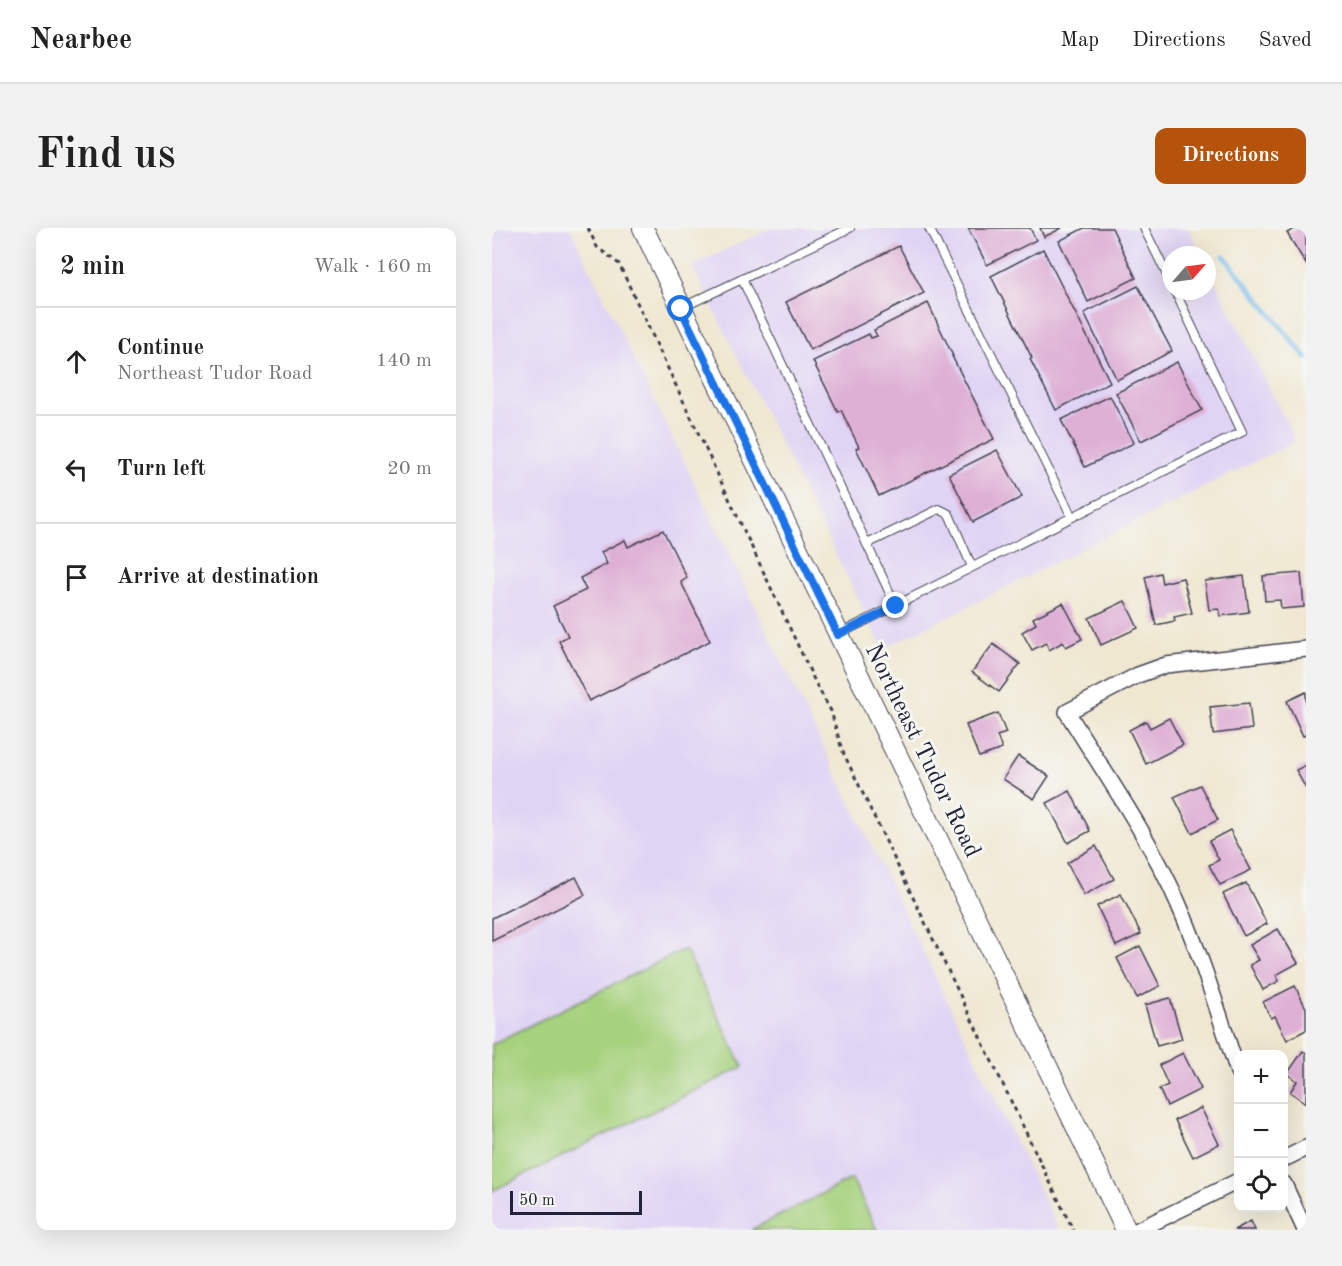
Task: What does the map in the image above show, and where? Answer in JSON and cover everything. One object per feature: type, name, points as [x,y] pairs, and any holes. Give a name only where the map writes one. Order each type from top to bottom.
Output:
[{"type":"street","name":"Northeast Tudor Road","points":[[642,228],[1126,1230]]},
{"type":"street","points":[[1234,1058],[1195,946],[1158,862],[1067,712],[1138,675],[1166,665],[1306,649]]},
{"type":"street","points":[[1286,1158],[1306,1148]]},
{"type":"street","points":[[1138,1230],[1234,1183]]},
{"type":"street","points":[[1288,1193],[1305,1230]]},
{"type":"lane","points":[[681,309],[850,228]]},
{"type":"lane","points":[[928,228],[1072,517]]},
{"type":"lane","points":[[1144,228],[1162,265]]},
{"type":"lane","points":[[742,279],[896,606]]},
{"type":"lane","points":[[838,635],[1242,432],[1179,300]]},
{"type":"lane","points":[[867,544],[939,509],[949,514],[972,567]]},
{"type":"path","points":[[588,228],[597,248],[619,264],[624,274],[816,684],[831,711],[842,750],[1073,1230]]},
{"type":"shaded area","points":[[492,228],[570,228],[1059,1230],[492,1230]]},
{"type":"shaded area","points":[[771,228],[1188,228],[1197,246],[1162,246],[1162,300],[1216,300],[1216,283],[1296,441],[883,649],[692,266]]},
{"type":"green space","points":[[685,949],[743,1067],[492,1191],[492,1044]]},
{"type":"green space","points":[[851,1179],[877,1230],[751,1230]]},
{"type":"building","points":[[968,228],[1030,228],[1036,240],[987,265]]},
{"type":"building","points":[[1040,228],[1062,228],[1044,237]]},
{"type":"building","points":[[1084,228],[1112,228],[1136,278],[1088,302],[1059,241]]},
{"type":"building","points":[[1296,228],[1306,228],[1306,264],[1287,233]]},
{"type":"building","points":[[899,246],[924,293],[810,350],[786,302]]},
{"type":"building","points":[[1043,249],[1110,382],[1056,410],[991,276]]},
{"type":"building","points":[[1138,286],[1172,351],[1117,380],[1084,313]]},
{"type":"building","points":[[928,303],[994,439],[879,496],[841,410],[838,412],[813,361],[869,334],[871,338],[877,336],[874,330]]},
{"type":"building","points":[[1177,362],[1202,410],[1141,441],[1116,393]]},
{"type":"building","points":[[1110,396],[1134,443],[1085,467],[1061,420]]},
{"type":"building","points":[[997,450],[1022,497],[973,522],[949,474]]},
{"type":"building","points":[[663,530],[687,578],[681,582],[710,641],[589,701],[559,641],[568,636],[553,606],[586,590],[580,578],[607,564],[601,552],[625,540],[628,547]]},
{"type":"building","points":[[1160,573],[1162,583],[1183,578],[1192,613],[1174,617],[1175,621],[1156,625],[1145,577]]},
{"type":"building","points":[[1301,573],[1304,607],[1281,609],[1280,600],[1265,601],[1263,576]]},
{"type":"building","points":[[1244,576],[1249,612],[1220,616],[1219,609],[1209,610],[1205,581]]},
{"type":"building","points":[[1125,601],[1138,628],[1101,645],[1089,618]]},
{"type":"building","points":[[1063,603],[1082,639],[1066,647],[1063,642],[1049,650],[1046,643],[1032,650],[1022,632],[1036,624],[1033,618]]},
{"type":"building","points":[[993,644],[1020,664],[999,692],[972,672]]},
{"type":"building","points":[[1306,692],[1306,735],[1303,736],[1287,701]]},
{"type":"building","points":[[1249,703],[1252,729],[1213,734],[1210,707]]},
{"type":"building","points":[[998,713],[1006,733],[997,736],[1002,749],[979,757],[966,725]]},
{"type":"building","points":[[1169,718],[1183,745],[1146,764],[1129,730],[1146,721],[1150,728]]},
{"type":"building","points":[[1018,756],[1049,776],[1034,799],[1003,779]]},
{"type":"building","points":[[1306,765],[1306,789],[1296,770]]},
{"type":"building","points":[[1200,785],[1218,820],[1192,833],[1174,797]]},
{"type":"building","points":[[1070,791],[1090,831],[1068,843],[1047,803]]},
{"type":"building","points":[[1230,830],[1251,870],[1220,885],[1209,865],[1219,860],[1209,841]]},
{"type":"building","points":[[1096,846],[1114,879],[1084,895],[1067,863]]},
{"type":"building","points":[[576,877],[585,895],[492,941],[492,918]]},
{"type":"building","points":[[1246,883],[1267,924],[1244,936],[1223,894]]},
{"type":"building","points":[[1121,894],[1141,934],[1116,946],[1097,906]]},
{"type":"building","points":[[1278,929],[1298,963],[1276,975],[1279,981],[1263,990],[1250,965],[1259,960],[1250,945]]},
{"type":"building","points":[[1140,946],[1160,986],[1137,998],[1117,958]]},
{"type":"building","points":[[1295,986],[1306,1008],[1306,1030],[1287,1040],[1275,1016],[1271,1018],[1263,1002]]},
{"type":"building","points":[[1170,998],[1182,1039],[1157,1046],[1145,1005]]},
{"type":"building","points":[[1303,1051],[1306,1053],[1306,1103],[1290,1092],[1297,1081],[1288,1073]]},
{"type":"building","points":[[1183,1053],[1201,1089],[1167,1106],[1159,1089],[1168,1085],[1159,1065]]},
{"type":"building","points":[[1201,1108],[1219,1144],[1193,1157],[1175,1120]]},
{"type":"building","points":[[1251,1221],[1255,1230],[1234,1230]]},
{"type":"waterway","points":[[1224,256],[1306,358]]},
{"type":"route","points":[[681,309],[838,635],[896,606]]}]
